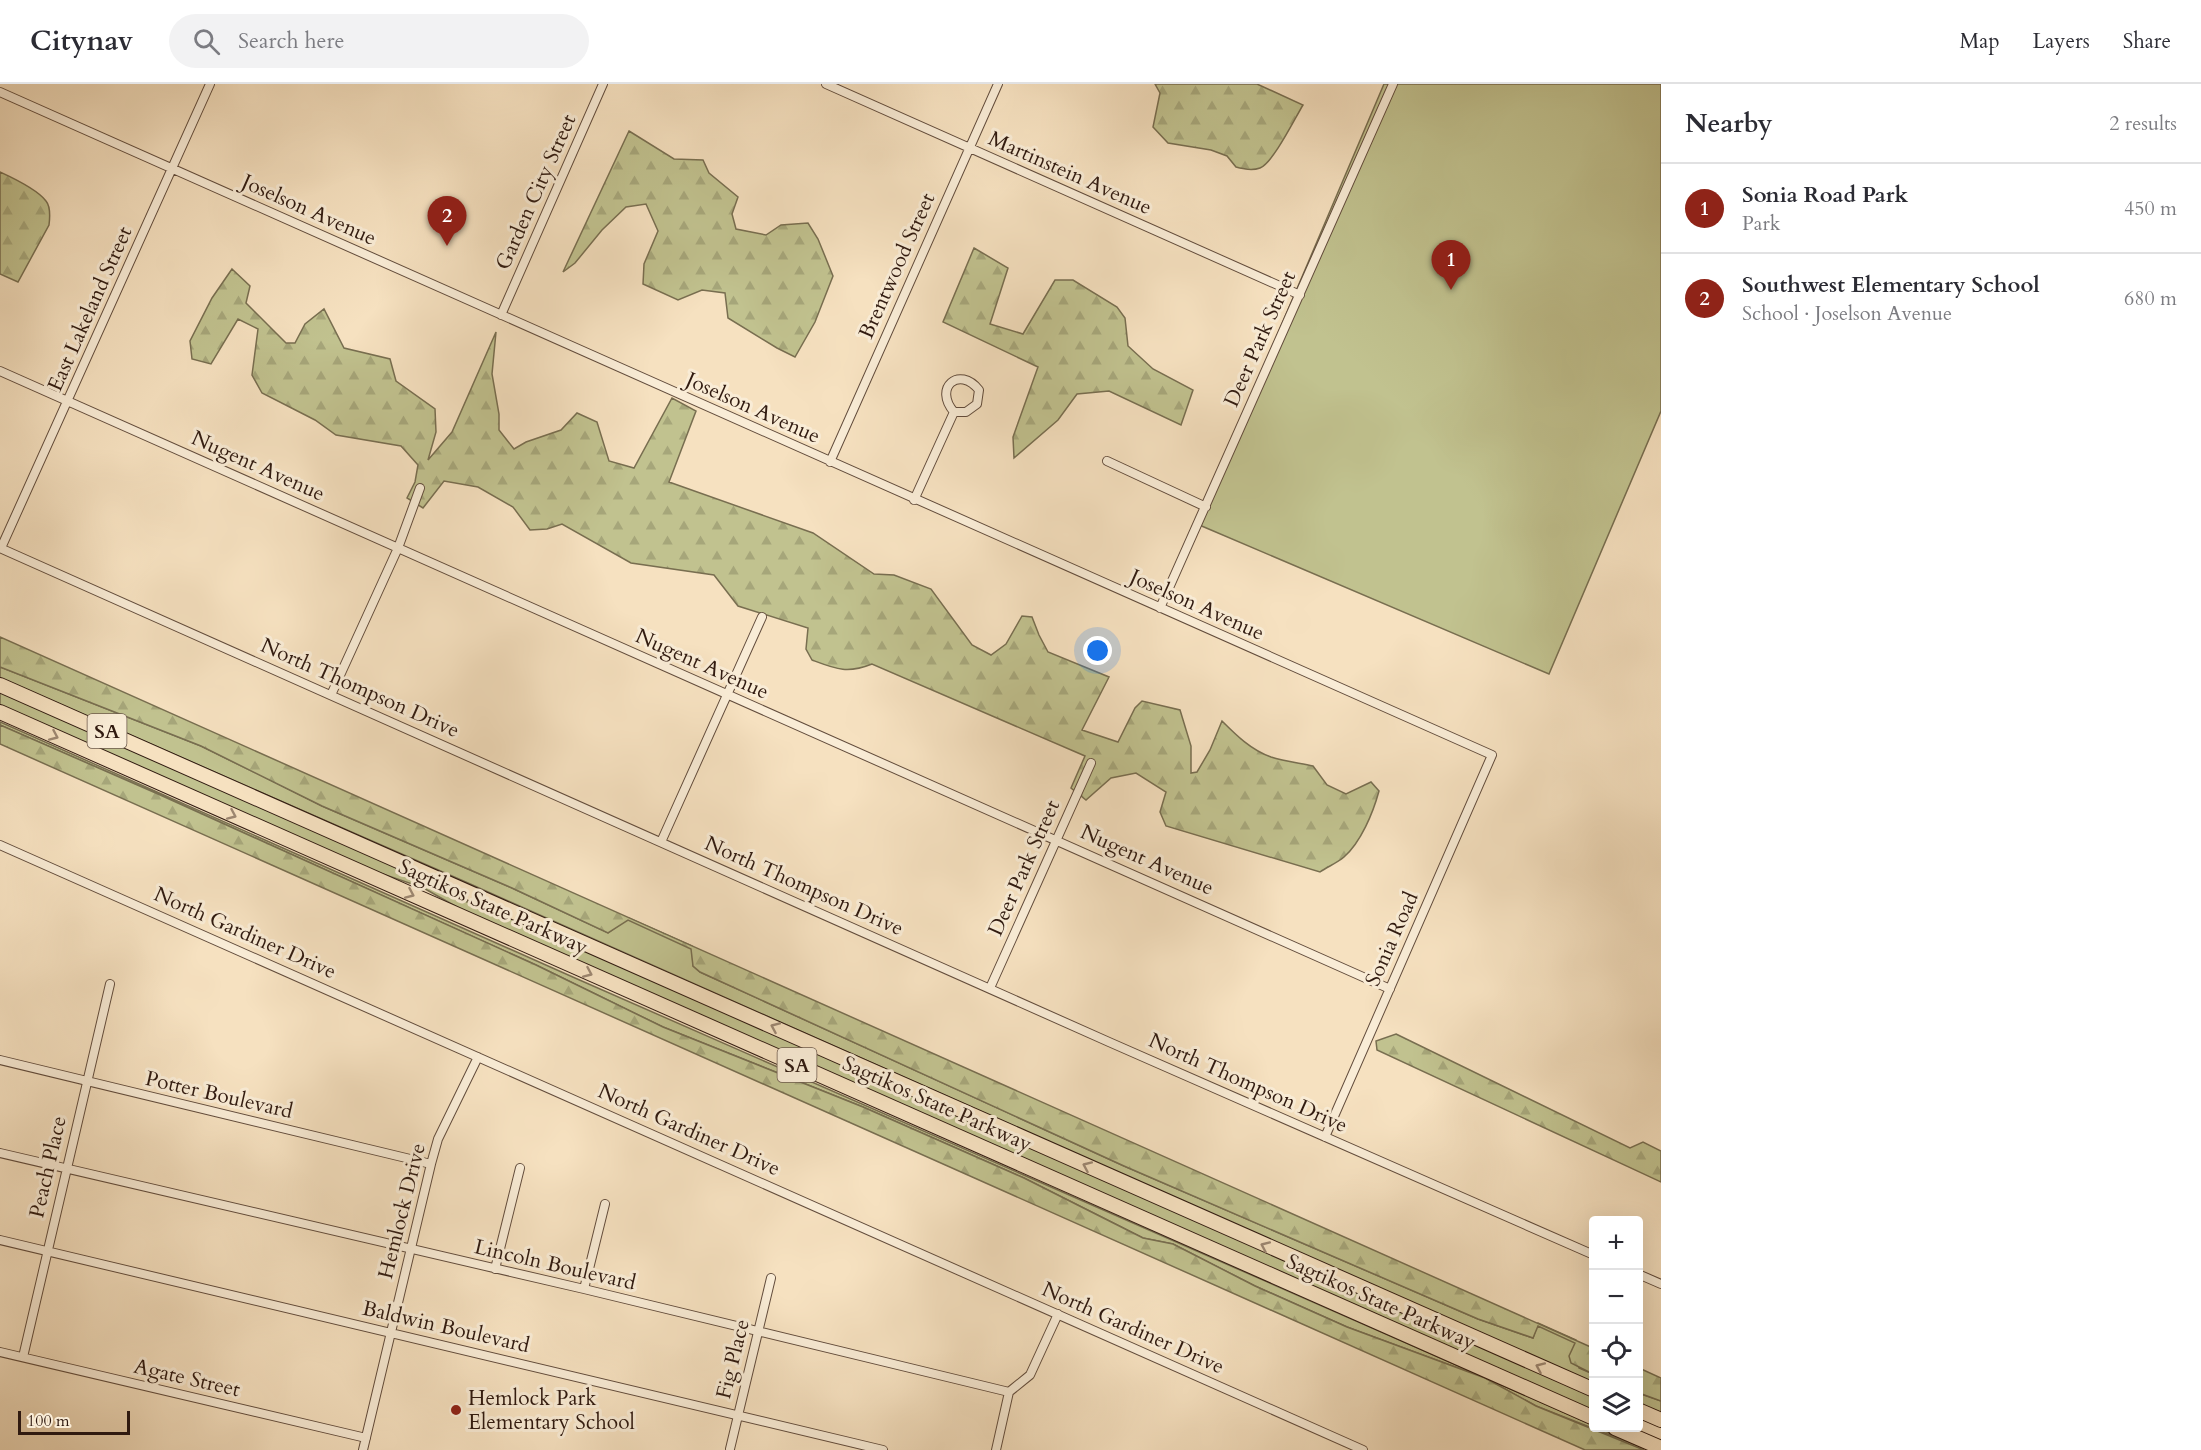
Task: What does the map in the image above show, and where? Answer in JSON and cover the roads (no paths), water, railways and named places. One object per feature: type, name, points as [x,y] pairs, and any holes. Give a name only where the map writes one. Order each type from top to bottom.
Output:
[{"type":"highway","name":"Sagtikos State Parkway","points":[[0,685],[1589,1388]]},
{"type":"highway","name":"Sagtikos State Parkway","points":[[0,712],[1589,1416]]},
{"type":"highway","points":[[1643,1412],[1661,1420]]},
{"type":"highway","points":[[1624,1432],[1661,1448]]},
{"type":"street","name":"East Lakeland Street","points":[[0,548],[69,401],[210,84]]},
{"type":"street","name":"Garden City Street","points":[[501,315],[603,84]]},
{"type":"street","name":"Martinstein Avenue","points":[[826,84],[1300,295]]},
{"type":"street","name":"Brentwood Street","points":[[830,462],[998,84]]},
{"type":"street","name":"Deer Park Street","points":[[1160,608],[1393,84]]},
{"type":"street","name":"Joselson Avenue","points":[[0,92],[1492,755]]},
{"type":"street","name":"Nugent Avenue","points":[[0,372],[1390,989]]},
{"type":"street","points":[[963,378],[970,380],[979,390],[977,404],[966,412],[954,412],[945,397],[946,389],[954,381],[963,378]]},
{"type":"street","points":[[914,500],[954,412]]},
{"type":"street","points":[[1107,461],[1206,507]]},
{"type":"street","points":[[331,696],[398,548],[420,488]]},
{"type":"street","name":"North Thompson Drive","points":[[0,548],[1589,1253]]},
{"type":"street","points":[[661,842],[762,617]]},
{"type":"street","name":"Sonia Road","points":[[1325,1137],[1492,755]]},
{"type":"street","name":"Deer Park Street","points":[[990,988],[1091,763]]},
{"type":"street","name":"North Gardiner Drive","points":[[0,844],[1364,1450]]},
{"type":"street","name":"Peach Place","points":[[22,1357],[111,984]]},
{"type":"street","name":"Hemlock Drive","points":[[363,1450],[438,1138],[478,1057]]},
{"type":"street","name":"Potter Boulevard","points":[[0,1060],[87,1083],[431,1164]]},
{"type":"street","name":"Lincoln Boulevard","points":[[0,1153],[584,1289],[1010,1392]]},
{"type":"street","points":[[495,1269],[520,1168]]},
{"type":"street","points":[[584,1289],[605,1204]]},
{"type":"street","name":"Baldwin Boulevard","points":[[0,1240],[883,1450]]},
{"type":"street","points":[[1643,1276],[1661,1284]]},
{"type":"street","name":"Fig Place","points":[[730,1449],[771,1278]]},
{"type":"street","points":[[996,1450],[1010,1392],[1030,1375],[1058,1314]]},
{"type":"street","name":"Agate Street","points":[[0,1352],[366,1438]]},
{"type":"place","name":"Southwest Elementary School","points":[[447,246]]},
{"type":"place","name":"Sonia Road Park","points":[[1451,290]]},
{"type":"place","name":"Hemlock Park Elementary School","points":[[456,1410]]}]
